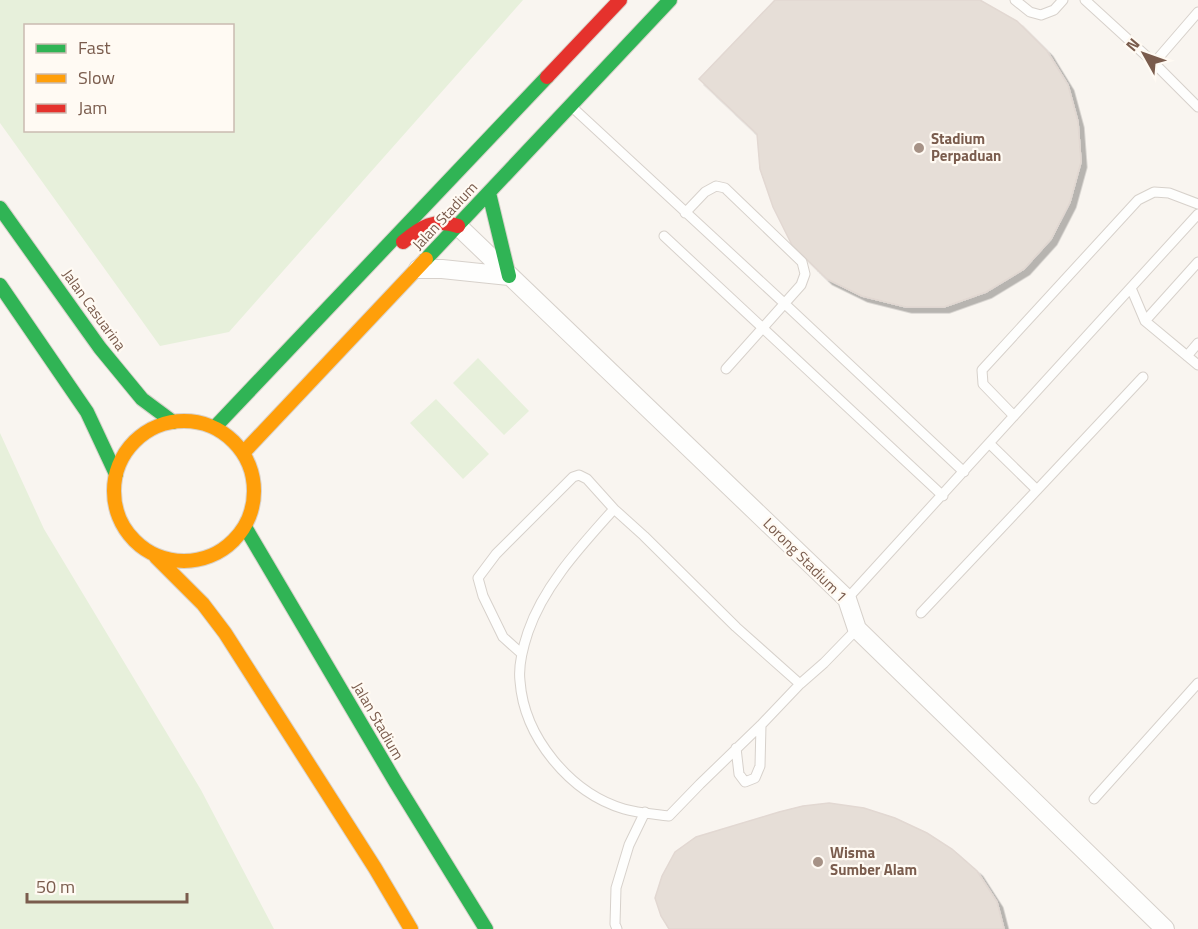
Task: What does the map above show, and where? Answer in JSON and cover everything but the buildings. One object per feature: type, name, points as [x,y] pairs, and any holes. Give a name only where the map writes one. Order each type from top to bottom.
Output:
[{"type":"main road","name":"Jalan Stadium","points":[[215,428],[620,0]]},
{"type":"main road","name":"Jalan Stadium","points":[[243,453],[670,0]]},
{"type":"main road","points":[[489,193],[509,276]]},
{"type":"main road","name":"Jalan Casuarina","points":[[0,208],[100,348],[142,399],[173,422]]},
{"type":"main road","points":[[376,258],[392,251],[419,229],[435,223],[449,222],[458,226]]},
{"type":"main road","points":[[0,285],[87,412],[116,474]]},
{"type":"main road","points":[[173,422],[202,423],[215,428],[230,437],[251,468],[255,488],[253,508],[245,527],[227,547],[203,560],[176,562],[156,556],[139,546],[126,532],[117,514],[114,494],[116,474],[124,455],[136,440],[153,428],[173,422]]},
{"type":"main road","name":"Jalan Stadium","points":[[245,527],[390,773],[486,929]]},
{"type":"main road","points":[[156,556],[203,604],[225,633],[369,858],[411,929]]},
{"type":"street","name":"Lorong Stadium 1","points":[[458,226],[848,599],[857,629],[1165,929]]},
{"type":"street","points":[[418,269],[442,269],[509,276]]},
{"type":"lane","points":[[1015,0],[1030,12],[1041,15],[1054,9],[1063,0]]},
{"type":"lane","points":[[1086,0],[1198,107]]},
{"type":"lane","points":[[1154,63],[1198,12]]},
{"type":"lane","points":[[570,106],[964,472]]},
{"type":"lane","points":[[685,213],[705,192],[716,186],[725,188],[802,262],[805,274],[801,285],[726,369]]},
{"type":"lane","points":[[1014,416],[983,384],[982,370],[1138,200],[1154,192],[1169,194],[1198,204]]},
{"type":"lane","points":[[848,599],[1198,214]]},
{"type":"lane","points":[[664,236],[943,496]]},
{"type":"lane","points":[[1145,321],[1198,262]]},
{"type":"lane","points":[[1131,288],[1145,321],[1198,365]]},
{"type":"lane","points":[[1187,356],[1198,342]]},
{"type":"lane","points":[[921,613],[1143,376]]},
{"type":"lane","points":[[990,444],[1037,490]]},
{"type":"lane","points":[[522,654],[503,637],[483,596],[478,578],[496,554],[573,477],[579,475],[587,479],[614,509],[736,627],[800,684]]},
{"type":"lane","points":[[614,509],[580,547],[542,599],[522,654],[519,680],[524,706],[536,734],[551,759],[573,780],[596,797],[624,809],[669,816],[857,629]]},
{"type":"lane","points":[[1094,800],[1198,683]]},
{"type":"lane","points":[[736,748],[739,774],[746,782],[755,778],[760,765],[761,725]]},
{"type":"lane","points":[[617,929],[615,924],[616,888],[629,845],[645,812]]},
{"type":"green space","points":[[0,0],[523,0],[229,332],[160,346],[0,123]]},
{"type":"green space","points":[[478,358],[529,411],[504,435],[453,383]]},
{"type":"green space","points":[[436,399],[489,454],[463,479],[410,423]]},
{"type":"green space","points":[[0,433],[44,529],[201,790],[274,929],[0,929]]},
{"type":"traffic: fast","points":[[426,259],[670,0]]},
{"type":"traffic: fast","points":[[215,427],[547,77]]},
{"type":"traffic: fast","points":[[489,193],[509,276]]},
{"type":"traffic: fast","points":[[0,208],[100,348],[142,399],[173,422]]},
{"type":"traffic: fast","points":[[0,285],[87,412],[116,474]]},
{"type":"traffic: fast","points":[[245,527],[396,783],[486,929]]},
{"type":"traffic: slow","points":[[243,453],[426,259]]},
{"type":"traffic: slow","points":[[184,421],[211,426],[234,441],[249,464],[254,491],[249,518],[234,541],[211,556],[184,561],[157,556],[134,541],[119,518],[114,491],[119,464],[134,441],[157,426],[184,421]]},
{"type":"traffic: slow","points":[[156,557],[203,604],[225,633],[375,868],[411,929]]},
{"type":"traffic: jam","points":[[547,77],[620,0]]},
{"type":"traffic: jam","points":[[403,242],[428,225],[442,223],[458,226]]},
{"type":"place","name":"Stadium Perpaduan","points":[[919,148]]},
{"type":"place","name":"Wisma Sumber Alam","points":[[818,862]]}]
